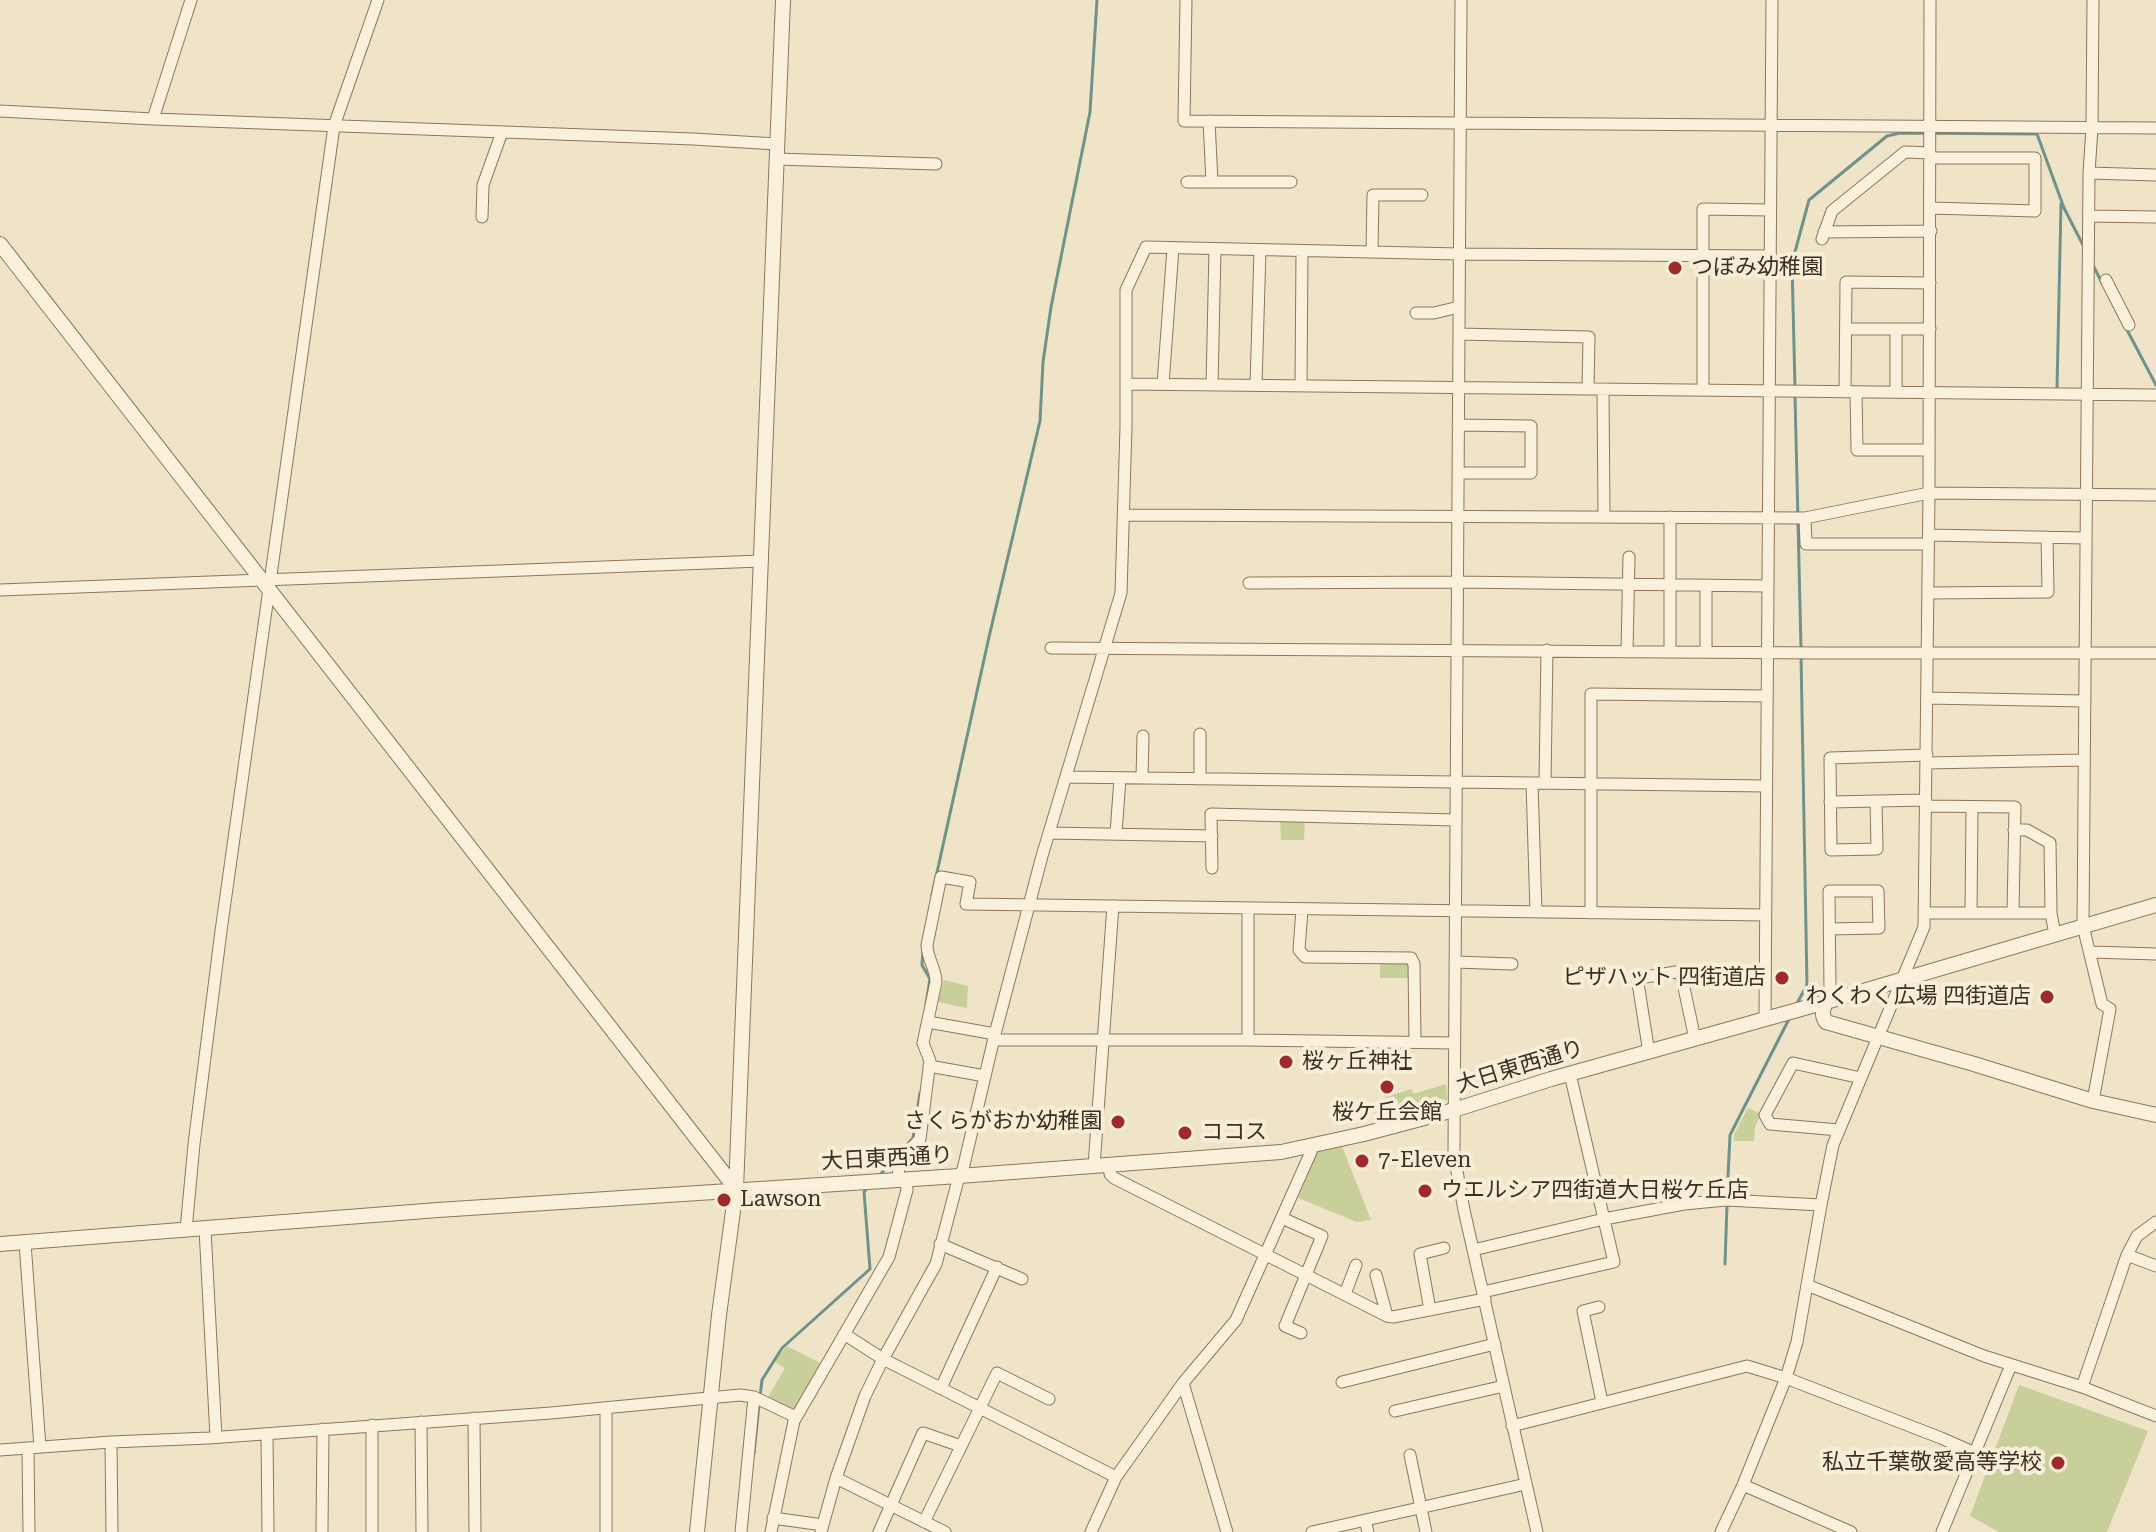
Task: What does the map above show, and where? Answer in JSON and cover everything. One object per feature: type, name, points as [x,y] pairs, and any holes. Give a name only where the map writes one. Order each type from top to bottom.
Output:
[{"type":"street","points":[[153,119],[191,0]]},
{"type":"street","points":[[186,1230],[221,931],[334,126],[378,0]]},
{"type":"street","points":[[697,1532],[736,1189],[783,0]]},
{"type":"street","points":[[1186,0],[1184,121],[1771,125],[1929,131],[2156,128]]},
{"type":"street","points":[[1461,0],[1455,1162],[1537,1532]]},
{"type":"street","points":[[1765,1019],[1772,0]]},
{"type":"street","points":[[1721,1532],[1786,1378],[1797,1342],[1833,1145],[1924,927],[1930,393],[1930,0]]},
{"type":"street","points":[[2093,0],[2083,926],[2102,1004],[2110,1009],[2093,1101]]},
{"type":"street","points":[[0,111],[693,139],[777,151],[936,164]]},
{"type":"street","points":[[1209,121],[1212,182]]},
{"type":"street","points":[[482,217],[483,185],[502,132]]},
{"type":"street","points":[[1931,208],[2035,211],[2035,158],[1930,156],[1905,152],[1832,211],[1823,235],[1931,231]]},
{"type":"street","points":[[2089,173],[2156,175]]},
{"type":"street","points":[[1187,182],[1291,182]]},
{"type":"street","points":[[1372,252],[1373,195],[1422,195]]},
{"type":"street","points":[[1703,390],[1703,209],[1770,210]]},
{"type":"street","points":[[2089,216],[2156,217]]},
{"type":"street","points":[[0,244],[269,583],[536,934],[736,1189]]},
{"type":"street","points":[[773,1518],[822,1529],[865,1396],[936,1264],[1050,833],[1121,593],[1126,290],[1146,247],[1460,254],[1770,256]]},
{"type":"street","points":[[1163,384],[1173,248]]},
{"type":"street","points":[[1212,385],[1215,249]]},
{"type":"street","points":[[1256,385],[1260,250]]},
{"type":"street","points":[[1301,386],[1302,251]]},
{"type":"street","points":[[2089,283],[2112,280],[2129,325]]},
{"type":"street","points":[[1929,450],[1857,450],[1850,392],[1846,282],[1930,283]]},
{"type":"street","points":[[1416,313],[1434,313],[1459,307]]},
{"type":"street","points":[[1846,329],[1930,329]]},
{"type":"street","points":[[1896,329],[1896,392]]},
{"type":"street","points":[[1459,334],[1589,337],[1588,389]]},
{"type":"street","points":[[1126,384],[2156,395]]},
{"type":"street","points":[[1603,389],[1604,517]]},
{"type":"street","points":[[1458,425],[1531,426],[1531,473],[1458,473]]},
{"type":"street","points":[[1124,515],[1805,518],[1929,493],[2156,495]]},
{"type":"street","points":[[1670,517],[1670,651]]},
{"type":"street","points":[[1805,518],[1806,544],[2086,538]]},
{"type":"street","points":[[1928,593],[2048,592],[2047,537]]},
{"type":"street","points":[[1627,651],[1629,557]]},
{"type":"street","points":[[0,590],[269,583],[761,561]]},
{"type":"street","points":[[1249,583],[1768,586]]},
{"type":"street","points":[[1706,586],[1706,651]]},
{"type":"street","points":[[1051,648],[2156,653]]},
{"type":"street","points":[[1536,912],[1538,783],[1547,650]]},
{"type":"street","points":[[1591,913],[1591,694],[1767,696]]},
{"type":"street","points":[[1927,698],[2085,701]]},
{"type":"street","points":[[1200,734],[1200,779]]},
{"type":"street","points":[[1142,778],[1143,736]]},
{"type":"street","points":[[1876,801],[1877,849],[1831,850],[1830,758],[2084,760]]},
{"type":"street","points":[[1067,777],[1766,786]]},
{"type":"street","points":[[1116,834],[1120,778]]},
{"type":"street","points":[[1830,802],[2015,807],[2013,913]]},
{"type":"street","points":[[1971,913],[1972,807]]},
{"type":"street","points":[[1212,868],[1211,814],[1456,820]]},
{"type":"street","points":[[2014,830],[2027,830],[2050,843],[2051,913],[2055,935]]},
{"type":"street","points":[[1050,833],[1212,836]]},
{"type":"street","points":[[771,1532],[796,1417],[889,1257],[907,1190],[899,1165],[920,1139],[930,1061],[923,1043],[936,974],[928,959],[927,945],[941,877],[970,882],[966,904],[1765,915]]},
{"type":"street","points":[[1830,929],[1879,928],[1878,891],[1829,891],[1830,991],[1823,1010],[1826,1022],[2093,1101],[2156,1115]]},
{"type":"street","name":"大日東西通り","points":[[0,1244],[438,1210],[1281,1152],[1454,1110],[2156,905]]},
{"type":"street","points":[[1113,906],[1102,1041],[1102,1166],[1114,1178],[1387,1316],[1430,1310],[1614,1262],[1570,1074]]},
{"type":"street","points":[[1248,908],[1248,1040]]},
{"type":"street","points":[[1302,909],[1299,950],[1305,957],[1411,958],[1414,964],[1415,1042]]},
{"type":"street","points":[[1925,913],[2051,913]]},
{"type":"street","points":[[2090,952],[2156,954]]},
{"type":"street","points":[[1455,962],[1512,964]]},
{"type":"street","points":[[1649,1053],[1639,978],[1676,972],[1681,974],[1695,1039]]},
{"type":"street","points":[[928,1022],[995,1037],[1102,1041],[1454,1043]]},
{"type":"street","points":[[1839,1130],[1770,1124],[1765,1115],[1793,1063],[1861,1078]]},
{"type":"street","points":[[929,1066],[985,1076]]},
{"type":"street","points":[[1091,1532],[1116,1477],[1183,1383],[1236,1320],[1311,1152],[1310,1147]]},
{"type":"street","points":[[1473,1250],[1684,1204],[1726,1200],[1821,1205]]},
{"type":"street","points":[[1282,1218],[1322,1236],[1285,1326],[1301,1333]]},
{"type":"street","points":[[2082,1387],[2127,1255],[2137,1236],[2156,1222]]},
{"type":"street","points":[[205,1229],[216,1437]]},
{"type":"street","points":[[25,1243],[34,1448],[29,1532]]},
{"type":"street","points":[[940,1244],[1022,1279]]},
{"type":"street","points":[[1430,1310],[1420,1254],[1444,1248]]},
{"type":"street","points":[[2127,1255],[2156,1266]]},
{"type":"street","points":[[1345,1294],[1356,1265]]},
{"type":"street","points":[[941,1388],[997,1267]]},
{"type":"street","points":[[1376,1275],[1387,1316]]},
{"type":"street","points":[[1807,1285],[1984,1356],[2082,1387],[2156,1416]]},
{"type":"street","points":[[1599,1307],[1583,1311],[1602,1402]]},
{"type":"street","points":[[844,1334],[883,1359],[1116,1477]]},
{"type":"street","points":[[1342,1382],[1495,1344]]},
{"type":"street","points":[[1942,1532],[2011,1365]]},
{"type":"street","points":[[1512,1426],[1747,1366],[1786,1378],[1975,1453]]},
{"type":"street","points":[[924,1522],[997,1373],[1049,1399]]},
{"type":"street","points":[[1183,1383],[1227,1532]]},
{"type":"street","points":[[1395,1411],[1504,1386]]},
{"type":"street","points":[[0,1450],[606,1409],[740,1395],[754,1397],[796,1417]]},
{"type":"street","points":[[741,1532],[754,1397]]},
{"type":"street","points":[[606,1409],[606,1532]]},
{"type":"street","points":[[474,1418],[475,1532]]},
{"type":"street","points":[[421,1422],[422,1532]]},
{"type":"street","points":[[372,1425],[372,1532]]},
{"type":"street","points":[[322,1532],[323,1429]]},
{"type":"street","points":[[879,1532],[923,1433],[961,1446]]},
{"type":"street","points":[[267,1434],[268,1532]]},
{"type":"street","points":[[111,1442],[112,1532]]},
{"type":"street","points":[[1410,1455],[1426,1532]]},
{"type":"street","points":[[836,1478],[945,1532]]},
{"type":"street","points":[[1312,1532],[1367,1526],[1421,1506],[1526,1484]]},
{"type":"street","points":[[1743,1485],[1851,1532]]},
{"type":"green space","points":[[1280,819],[1305,819],[1304,840],[1281,840]]},
{"type":"green space","points":[[1380,961],[1399,961],[1410,966],[1410,978],[1380,978]]},
{"type":"green space","points":[[944,980],[968,986],[967,1008],[938,1002]]},
{"type":"green space","points":[[1446,1084],[1447,1100],[1377,1120],[1374,1107],[1386,1104],[1385,1097],[1412,1089],[1413,1094]]},
{"type":"green space","points":[[1748,1108],[1761,1114],[1755,1127],[1754,1141],[1734,1141],[1734,1134]]},
{"type":"green space","points":[[1341,1144],[1371,1220],[1357,1222],[1298,1198],[1318,1150]]},
{"type":"green space","points":[[787,1346],[822,1364],[797,1412],[767,1399],[785,1368],[775,1362]]},
{"type":"green space","name":"私立千葉敬愛高等学校","points":[[2019,1385],[2148,1431],[2107,1532],[1999,1532],[1970,1516]]},
{"type":"waterway","points":[[932,895],[1040,421],[1043,362],[1051,307],[1090,112],[1097,0]]},
{"type":"waterway","points":[[1795,388],[1792,263],[1809,200],[1887,136],[1900,133],[2037,134],[2064,208],[2084,247]]},
{"type":"waterway","points":[[2057,388],[2061,204]]},
{"type":"waterway","points":[[2093,265],[2102,283]]},
{"type":"waterway","points":[[2126,328],[2156,385]]},
{"type":"waterway","points":[[1795,396],[1801,648]]},
{"type":"waterway","points":[[1796,1005],[1807,985],[1801,656]]},
{"type":"waterway","points":[[923,950],[922,965],[930,979],[926,1004]]},
{"type":"waterway","points":[[1727,1197],[1730,1135],[1789,1019]]},
{"type":"waterway","points":[[879,1176],[913,1138],[920,1093]]},
{"type":"waterway","points":[[760,1397],[762,1380],[782,1348],[870,1269],[864,1192],[868,1187]]},
{"type":"waterway","points":[[1725,1264],[1727,1205]]},
{"type":"waterway","points":[[754,1453],[759,1404]]},
{"type":"place","name":"つぼみ幼稚園","points":[[1675,268]]},
{"type":"place","name":"ピザハット 四街道店","points":[[1782,978]]},
{"type":"place","name":"わくわく広場 四街道店","points":[[2047,997]]},
{"type":"place","name":"桜ヶ丘神社","points":[[1286,1062]]},
{"type":"place","name":"桜ケ丘会館","points":[[1387,1087]]},
{"type":"place","name":"さくらがおか幼稚園","points":[[1118,1122]]},
{"type":"place","name":"ココス","points":[[1185,1133]]},
{"type":"place","name":"7-Eleven","points":[[1362,1161]]},
{"type":"place","name":"ウエルシア四街道大日桜ケ丘店","points":[[1425,1191]]},
{"type":"place","name":"Lawson","points":[[724,1200]]},
{"type":"place","name":"私立千葉敬愛高等学校","points":[[2058,1463]]}]
